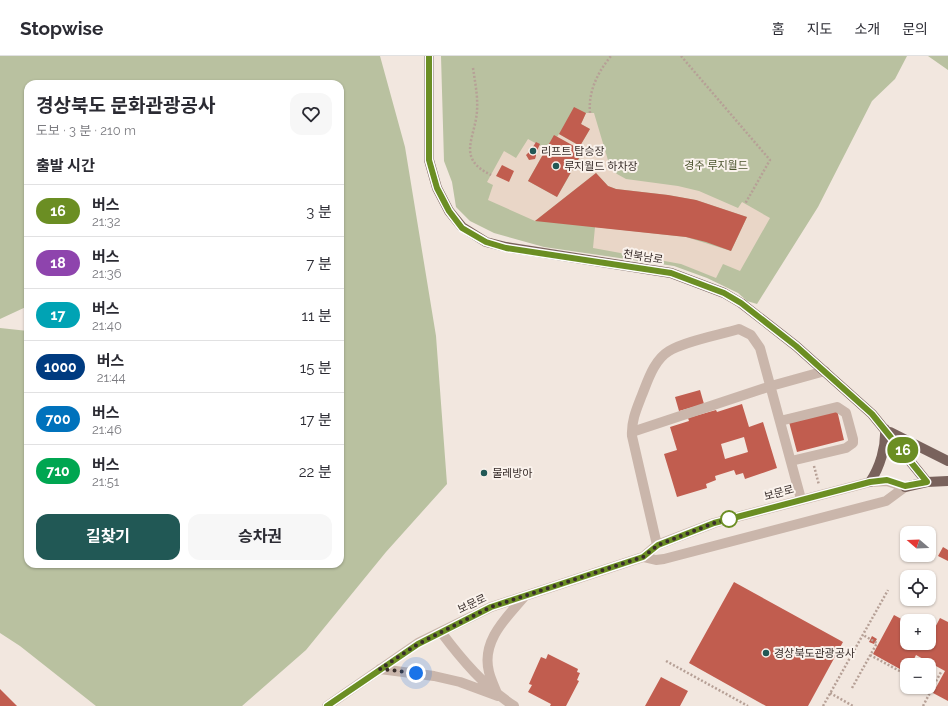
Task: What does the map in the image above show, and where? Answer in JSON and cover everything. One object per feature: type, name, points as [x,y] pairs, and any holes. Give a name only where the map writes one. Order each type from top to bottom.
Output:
[{"type":"main road","name":"천북남로","points":[[429,56],[429,160],[437,188],[449,211],[462,228],[486,242],[506,248],[671,273],[724,293],[741,303],[796,346],[872,414],[927,482]]},
{"type":"main road","points":[[885,429],[948,461]]},
{"type":"main road","points":[[870,482],[886,441],[885,429]]},
{"type":"main road","name":"보문로","points":[[905,486],[927,482],[948,482]]},
{"type":"street","points":[[658,545],[632,432],[634,414],[648,380],[657,364],[668,352],[677,347],[739,329],[752,335],[760,348],[801,499]]},
{"type":"street","points":[[632,432],[771,386],[824,371]]},
{"type":"street","points":[[780,421],[833,407],[837,407],[846,413],[853,443],[846,448],[791,461]]},
{"type":"street","name":"보문로","points":[[327,706],[418,644],[491,607],[643,557],[658,545],[714,523],[870,482],[887,480],[905,486]]},
{"type":"street","name":"보문로","points":[[643,557],[656,560],[664,559],[886,501],[905,486]]},
{"type":"street","points":[[498,696],[489,672],[488,659],[490,643],[499,626],[526,596]]},
{"type":"street","points":[[441,632],[459,656],[498,696]]},
{"type":"street","points":[[380,669],[454,680],[498,696],[514,706]]},
{"type":"path","points":[[590,113],[589,103],[592,88],[600,69],[611,56]]},
{"type":"path","points":[[681,56],[770,160],[745,204]]},
{"type":"path","points":[[473,68],[478,100],[469,153],[475,165],[491,175]]},
{"type":"path","points":[[812,456],[821,494]]},
{"type":"path","points":[[823,706],[888,590]]},
{"type":"path","points":[[852,688],[877,643],[863,635]]},
{"type":"path","points":[[870,655],[900,671]]},
{"type":"path","points":[[666,662],[748,706]]},
{"type":"path","points":[[936,678],[940,672]]},
{"type":"path","points":[[830,694],[853,706]]},
{"type":"path","points":[[922,706],[927,694]]},
{"type":"green space","points":[[0,56],[380,56],[405,147],[436,336],[447,484],[386,552],[306,650],[242,706],[96,706],[20,646],[0,633],[0,328],[24,331],[24,568],[344,568],[344,80],[24,80],[24,308],[0,319]]},
{"type":"green space","name":"경주 루지월드","points":[[441,56],[907,56],[895,79],[872,101],[818,207],[757,304],[747,301],[738,293],[707,278],[674,266],[544,247],[494,233],[470,221],[456,207],[452,182],[444,161]]},
{"type":"green space","points":[[928,56],[948,56],[948,70]]},
{"type":"shaded area","points":[[586,113],[594,113],[610,167],[617,174],[626,179],[678,186],[699,191],[738,208],[742,202],[770,218],[740,271],[723,264],[716,278],[681,264],[593,248],[595,227],[686,237],[731,251],[747,217],[696,200],[616,189],[608,186],[596,173],[535,221],[488,200],[493,185],[487,182],[504,151],[516,158],[528,139],[546,149],[528,181],[557,197],[583,152],[557,137],[559,134],[580,146],[590,129],[581,124]]},
{"type":"building","points":[[574,107],[586,113],[581,124],[590,129],[580,146],[559,134]]},
{"type":"building","name":"루지월드 하차장","points":[[554,135],[583,151],[557,197],[528,181]]},
{"type":"building","name":"리프트 탑승장","points":[[536,142],[540,144],[535,159],[529,160],[526,155]]},
{"type":"building","points":[[502,165],[514,171],[509,182],[496,176]]},
{"type":"building","points":[[596,173],[608,186],[616,189],[696,200],[747,217],[731,251],[686,237],[535,221]]},
{"type":"building","points":[[700,390],[704,404],[679,411],[675,397]]},
{"type":"building","points":[[742,404],[749,427],[763,422],[777,468],[745,479],[743,473],[736,475],[734,470],[715,476],[716,480],[706,484],[707,488],[677,497],[664,454],[677,450],[670,427],[689,421],[688,418],[716,410],[717,412]],"holes":[[[744,437],[748,452],[725,459],[721,444]]]},
{"type":"building","points":[[837,410],[844,440],[797,452],[789,422]]},
{"type":"building","points":[[943,547],[948,550],[948,561],[938,556]]},
{"type":"building","name":"경상북도관광공사","points":[[734,582],[843,642],[808,706],[766,706],[689,663]]},
{"type":"building","points":[[894,615],[900,618],[900,650],[936,650],[936,626],[940,618],[948,622],[948,701],[935,694],[936,688],[945,671],[936,666],[936,658],[921,658],[916,655],[914,658],[900,658],[900,669],[873,654]]},
{"type":"building","points":[[872,636],[877,639],[874,644],[869,642]]},
{"type":"building","points":[[548,654],[578,669],[577,672],[580,673],[577,680],[579,681],[566,706],[550,706],[551,704],[528,692],[532,685],[529,684],[541,657],[546,659]]},
{"type":"building","points":[[661,677],[688,691],[680,706],[645,706]]},
{"type":"building","points":[[0,689],[17,706],[0,706]]},
{"type":"bus line","name":"16","points":[[327,706],[346,691],[418,644],[491,607],[643,557],[658,545],[714,523],[870,482],[887,480],[905,486],[927,482],[872,414],[796,346],[741,303],[724,293],[671,273],[506,248],[486,242],[462,228],[449,211],[437,188],[429,160],[429,56]]},
{"type":"place","name":"리프트 탑승장","points":[[533,151]]},
{"type":"place","name":"루지월드 하차장","points":[[556,166]]},
{"type":"place","name":"물레방아","points":[[484,473]]},
{"type":"place","name":"경상북도관광공사","points":[[766,653]]},
{"type":"route","points":[[416,673],[380,669],[418,644],[491,607],[643,557],[658,545],[714,523],[729,519]]}]
